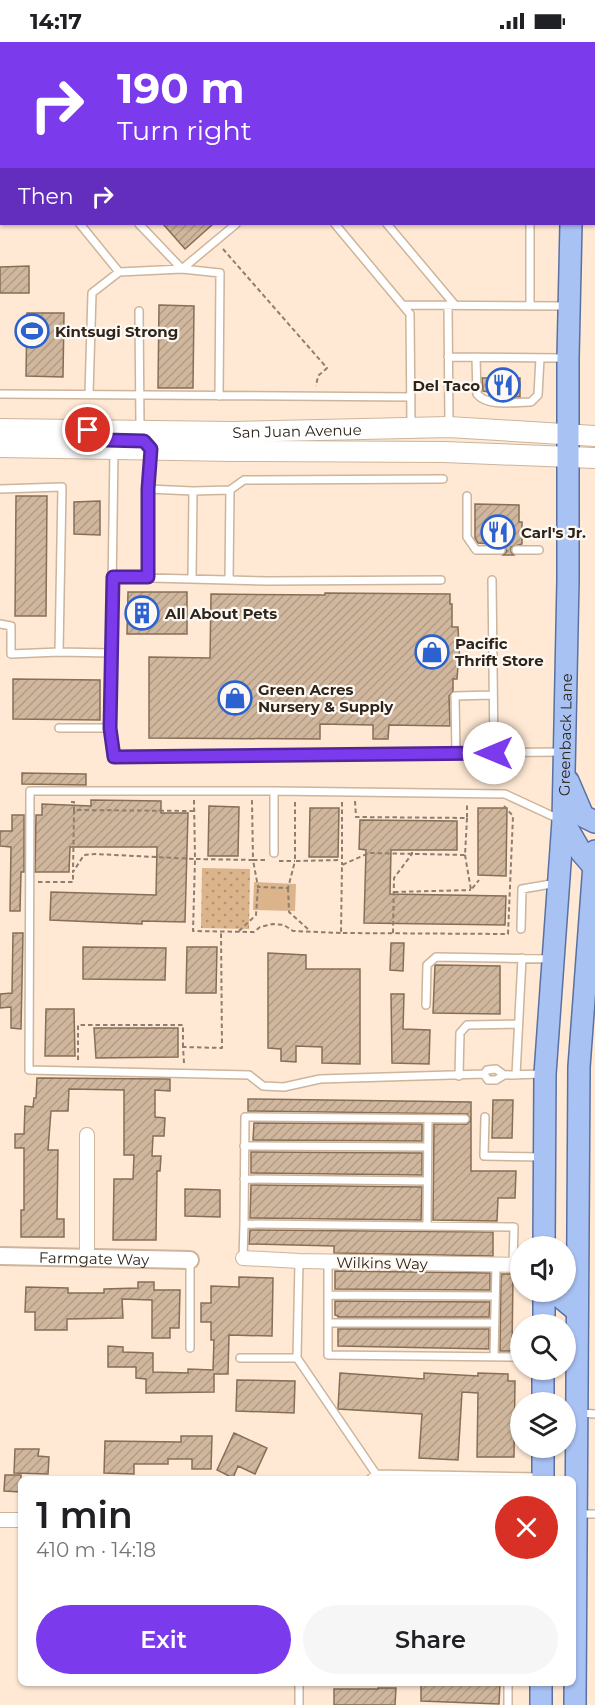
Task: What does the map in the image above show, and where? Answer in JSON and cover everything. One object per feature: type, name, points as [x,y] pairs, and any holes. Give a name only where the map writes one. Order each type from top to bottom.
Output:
[{"type":"main road","name":"Greenback Lane","points":[[544,1236],[545,1074],[563,821],[569,456],[568,306],[571,225]]},
{"type":"main road","name":"San Juan Avenue","points":[[0,429],[232,432],[449,427],[595,436]]},
{"type":"main road","points":[[88,430],[106,440],[144,441],[151,449],[174,441],[222,441],[232,432]]},
{"type":"main road","name":"San Juan Avenue","points":[[0,447],[418,452],[595,458]]},
{"type":"main road","points":[[564,760],[576,802],[583,816],[595,822]]},
{"type":"main road","points":[[563,821],[580,852],[595,859],[588,1002],[579,1067],[583,1142],[577,1311],[586,1414],[586,1514],[575,1705]]},
{"type":"main road","points":[[566,1302],[577,1311]]},
{"type":"main road","points":[[543,1458],[543,1476]]},
{"type":"main road","points":[[541,1705],[542,1686]]},
{"type":"street","points":[[87,1135],[87,1259]]},
{"type":"street","name":"Farmgate Way","points":[[0,1256],[190,1260]]},
{"type":"street","name":"Wilkins Way","points":[[243,1258],[510,1265]]},
{"type":"street","points":[[0,1520],[18,1520]]},
{"type":"lane","points":[[81,225],[119,272]]},
{"type":"lane","points":[[140,225],[182,270]]},
{"type":"lane","points":[[182,270],[235,225]]},
{"type":"lane","points":[[336,225],[410,314],[411,428]]},
{"type":"lane","points":[[388,225],[451,305],[448,357],[449,427]]},
{"type":"lane","points":[[530,225],[530,306]]},
{"type":"lane","points":[[89,394],[92,293],[119,272],[182,270],[220,273],[219,396]]},
{"type":"lane","points":[[404,305],[568,306]]},
{"type":"lane","points":[[140,311],[140,430]]},
{"type":"lane","points":[[448,357],[568,358]]},
{"type":"lane","points":[[476,357],[477,394],[480,398],[488,401],[531,402],[538,395],[540,358]]},
{"type":"lane","points":[[0,394],[411,397]]},
{"type":"lane","points":[[114,449],[110,728],[114,757],[494,753],[564,760]]},
{"type":"lane","points":[[148,577],[148,489],[151,449]]},
{"type":"lane","points":[[148,489],[230,490],[244,480],[443,479]]},
{"type":"lane","points":[[0,489],[62,487],[59,652]]},
{"type":"lane","points":[[229,580],[230,490]]},
{"type":"lane","points":[[192,579],[193,491]]},
{"type":"lane","points":[[467,496],[466,537],[476,550],[501,550]]},
{"type":"lane","points":[[516,550],[539,550]]},
{"type":"lane","points":[[113,577],[229,580],[441,580]]},
{"type":"lane","points":[[492,580],[494,753]]},
{"type":"lane","points":[[0,624],[11,626],[11,654],[112,653]]},
{"type":"lane","points":[[456,753],[455,696],[493,695]]},
{"type":"lane","points":[[59,728],[110,728]]},
{"type":"lane","points":[[545,1074],[504,1075],[496,1080],[488,1080],[484,1074],[320,1079],[284,1087],[263,1086],[249,1075],[29,1070],[30,791],[505,794],[563,821]]},
{"type":"lane","points":[[274,791],[274,853]]},
{"type":"lane","points":[[521,929],[522,889],[560,882]]},
{"type":"lane","points":[[426,1005],[427,965],[436,957],[554,959]]},
{"type":"lane","points":[[516,1075],[522,958]]},
{"type":"lane","points":[[459,1076],[460,1033],[467,1025],[518,1024]]},
{"type":"lane","points":[[243,1258],[245,1117],[465,1119]]},
{"type":"lane","points":[[485,1118],[484,1156],[545,1157]]},
{"type":"lane","points":[[427,1226],[428,1119]]},
{"type":"lane","points":[[244,1146],[427,1147]]},
{"type":"lane","points":[[244,1179],[427,1181]]},
{"type":"lane","points":[[244,1224],[514,1227],[515,1236]]},
{"type":"lane","points":[[190,1260],[190,1348]]},
{"type":"lane","points":[[299,1261],[297,1358],[373,1476]]},
{"type":"lane","points":[[328,1262],[328,1355],[510,1357]]},
{"type":"lane","points":[[494,1357],[496,1265]]},
{"type":"lane","points":[[328,1296],[495,1296]]},
{"type":"lane","points":[[328,1323],[494,1323]]},
{"type":"lane","points":[[240,1358],[297,1358]]},
{"type":"lane","points":[[299,1686],[299,1705]]},
{"type":"lane","points":[[508,1686],[508,1705]]},
{"type":"path","points":[[215,241],[327,368],[318,376],[314,397]]},
{"type":"path","points":[[194,800],[193,931],[254,932],[260,927],[273,924],[284,925],[293,931],[310,932],[508,934],[513,816],[500,802]]},
{"type":"path","points":[[237,932],[256,915],[258,887],[253,860],[252,801],[241,801]]},
{"type":"path","points":[[295,801],[295,861],[288,888],[288,912],[310,932]]},
{"type":"path","points":[[341,933],[342,801],[356,801],[356,817],[467,818]]},
{"type":"path","points":[[471,890],[465,855],[466,801],[475,801]]},
{"type":"path","points":[[36,882],[72,882],[74,802],[65,802]]},
{"type":"path","points":[[74,810],[194,811]]},
{"type":"path","points":[[342,865],[369,853],[412,852],[465,855]]},
{"type":"path","points":[[393,933],[394,878],[412,852]]},
{"type":"path","points":[[73,872],[84,855],[295,861],[342,860]]},
{"type":"path","points":[[394,892],[471,890],[479,880]]},
{"type":"path","points":[[258,887],[288,888]]},
{"type":"path","points":[[183,1047],[222,1048],[222,931]]},
{"type":"path","points":[[78,1064],[78,1025],[183,1025],[184,1064]]},
{"type":"shaded area","points":[[202,868],[250,869],[249,929],[201,928]]},
{"type":"shaded area","points":[[254,882],[296,884],[295,911],[253,910]]},
{"type":"building","points":[[164,225],[212,225],[185,249]]},
{"type":"building","points":[[29,266],[29,293],[0,293],[0,267]]},
{"type":"building","points":[[159,305],[194,306],[193,388],[158,388]]},
{"type":"building","points":[[27,313],[64,313],[63,377],[26,376]]},
{"type":"building","points":[[482,378],[520,378],[520,397],[489,395],[489,392],[483,391]]},
{"type":"building","points":[[16,496],[47,496],[46,616],[15,616]]},
{"type":"building","points":[[100,501],[100,535],[74,534],[74,502]]},
{"type":"building","name":"Carl's Jr.","points":[[475,504],[519,505],[522,544],[511,547],[514,555],[503,555],[507,551],[503,545],[478,543],[475,538]]},
{"type":"building","points":[[128,592],[187,592],[187,634],[127,634]]},
{"type":"building","points":[[325,593],[450,594],[452,627],[458,627],[460,666],[458,666],[457,679],[453,679],[453,691],[449,696],[450,726],[389,725],[388,739],[373,739],[373,725],[320,724],[320,739],[149,738],[149,657],[210,658],[211,594],[325,595]]},
{"type":"building","points":[[13,679],[100,680],[100,720],[13,719]]},
{"type":"building","points":[[22,773],[86,774],[86,785],[22,784]]},
{"type":"building","points":[[91,800],[161,801],[161,813],[188,813],[185,922],[142,921],[142,924],[50,920],[51,892],[156,895],[157,847],[70,847],[69,872],[35,872],[36,815],[42,815],[42,804],[91,806]]},
{"type":"building","points":[[209,806],[239,807],[238,856],[208,856]]},
{"type":"building","points":[[310,808],[339,808],[338,857],[309,857]]},
{"type":"building","points":[[478,808],[507,808],[506,876],[478,875]]},
{"type":"building","points":[[12,815],[24,815],[24,872],[21,872],[20,911],[10,911],[11,847],[0,846],[0,831],[12,831]]},
{"type":"building","points":[[360,820],[457,821],[457,850],[391,850],[390,894],[506,896],[505,925],[364,923],[366,850],[359,849]]},
{"type":"building","points":[[13,933],[23,933],[21,1029],[11,1028],[11,1007],[0,1008],[0,994],[12,993]]},
{"type":"building","points":[[391,943],[404,943],[403,971],[390,970]]},
{"type":"building","points":[[83,947],[166,948],[165,980],[83,979]]},
{"type":"building","points":[[187,947],[217,947],[216,993],[186,993]]},
{"type":"building","points":[[268,953],[306,955],[306,969],[360,969],[360,1064],[322,1063],[322,1047],[296,1046],[296,1062],[281,1061],[281,1049],[268,1048]]},
{"type":"building","points":[[435,965],[500,966],[500,1014],[433,1013]]},
{"type":"building","points":[[391,994],[404,994],[403,1029],[430,1030],[429,1064],[392,1063]]},
{"type":"building","points":[[46,1009],[74,1009],[75,1056],[45,1056]]},
{"type":"building","points":[[94,1028],[178,1028],[178,1057],[96,1058]]},
{"type":"building","points":[[37,1078],[170,1079],[170,1091],[155,1090],[155,1117],[165,1118],[164,1136],[153,1136],[152,1156],[161,1156],[160,1171],[157,1171],[156,1240],[113,1240],[114,1179],[133,1179],[134,1155],[124,1155],[124,1090],[69,1089],[68,1111],[51,1111],[48,1150],[58,1150],[57,1219],[64,1219],[64,1237],[21,1237],[21,1210],[24,1210],[24,1148],[15,1148],[15,1134],[24,1134],[25,1106],[33,1107]]},
{"type":"building","points":[[248,1099],[471,1102],[471,1120],[467,1114],[248,1111]]},
{"type":"building","points":[[493,1100],[513,1100],[512,1138],[492,1138]]},
{"type":"building","points":[[471,1120],[471,1171],[516,1171],[515,1198],[498,1198],[497,1221],[433,1220],[434,1124],[467,1124]]},
{"type":"building","points":[[254,1123],[422,1124],[422,1141],[253,1140]]},
{"type":"building","points":[[251,1152],[422,1153],[422,1175],[251,1173]]},
{"type":"building","points":[[251,1185],[422,1187],[421,1220],[250,1218]]},
{"type":"building","points":[[185,1189],[220,1190],[220,1217],[185,1216]]},
{"type":"building","points":[[250,1230],[493,1232],[493,1256],[334,1253],[334,1246],[249,1244]]},
{"type":"building","points":[[335,1271],[490,1273],[490,1290],[335,1289]]},
{"type":"building","points":[[501,1274],[510,1274],[510,1302],[513,1302],[512,1314],[510,1314],[510,1351],[500,1351]]},
{"type":"building","points":[[239,1277],[273,1278],[272,1336],[229,1335],[228,1374],[214,1374],[214,1392],[146,1393],[146,1379],[136,1378],[136,1367],[108,1367],[108,1346],[123,1347],[123,1352],[153,1353],[153,1372],[188,1373],[188,1369],[213,1370],[214,1340],[211,1340],[211,1322],[201,1322],[201,1303],[211,1303],[211,1286],[239,1287]]},
{"type":"building","points":[[138,1282],[154,1282],[154,1290],[180,1290],[179,1328],[170,1328],[170,1338],[152,1338],[152,1300],[122,1299],[123,1318],[67,1319],[67,1330],[35,1330],[35,1312],[25,1312],[26,1287],[68,1288],[68,1293],[104,1293],[104,1289],[138,1288]]},
{"type":"building","points":[[335,1301],[490,1302],[489,1317],[338,1317],[335,1315]]},
{"type":"building","points":[[338,1329],[489,1329],[489,1349],[338,1346]]},
{"type":"building","points":[[340,1373],[424,1379],[424,1373],[478,1376],[478,1373],[508,1374],[508,1381],[515,1381],[515,1392],[510,1392],[510,1457],[477,1457],[478,1393],[462,1392],[458,1460],[419,1458],[422,1414],[338,1409]]},
{"type":"building","points":[[237,1380],[295,1381],[294,1413],[236,1411]]},
{"type":"building","points":[[234,1433],[267,1448],[255,1474],[238,1466],[234,1476],[217,1470]]},
{"type":"building","points":[[181,1436],[212,1436],[211,1469],[192,1469],[192,1459],[168,1459],[168,1464],[134,1464],[134,1474],[104,1473],[105,1441],[181,1442]]},
{"type":"building","points":[[15,1449],[39,1449],[38,1456],[49,1457],[48,1474],[14,1473]]},
{"type":"building","points":[[5,1475],[21,1475],[18,1476],[18,1492],[4,1491]]},
{"type":"building","points":[[421,1686],[500,1686],[499,1704],[421,1701]]},
{"type":"building","points":[[396,1688],[395,1705],[334,1705],[334,1689]]},
{"type":"place","name":"Kintsugi Strong","points":[[32,331]]},
{"type":"place","name":"Del Taco","points":[[503,385]]},
{"type":"place","name":"Carl's Jr.","points":[[498,532]]},
{"type":"place","name":"All About Pets","points":[[142,613]]},
{"type":"place","name":"Pacific Thrift Store","points":[[432,652]]},
{"type":"place","name":"Green Acres Nursery & Supply","points":[[235,698]]},
{"type":"route","points":[[88,430],[106,440],[144,441],[151,449],[148,489],[148,577],[113,577],[110,728],[114,757],[494,753]]}]
